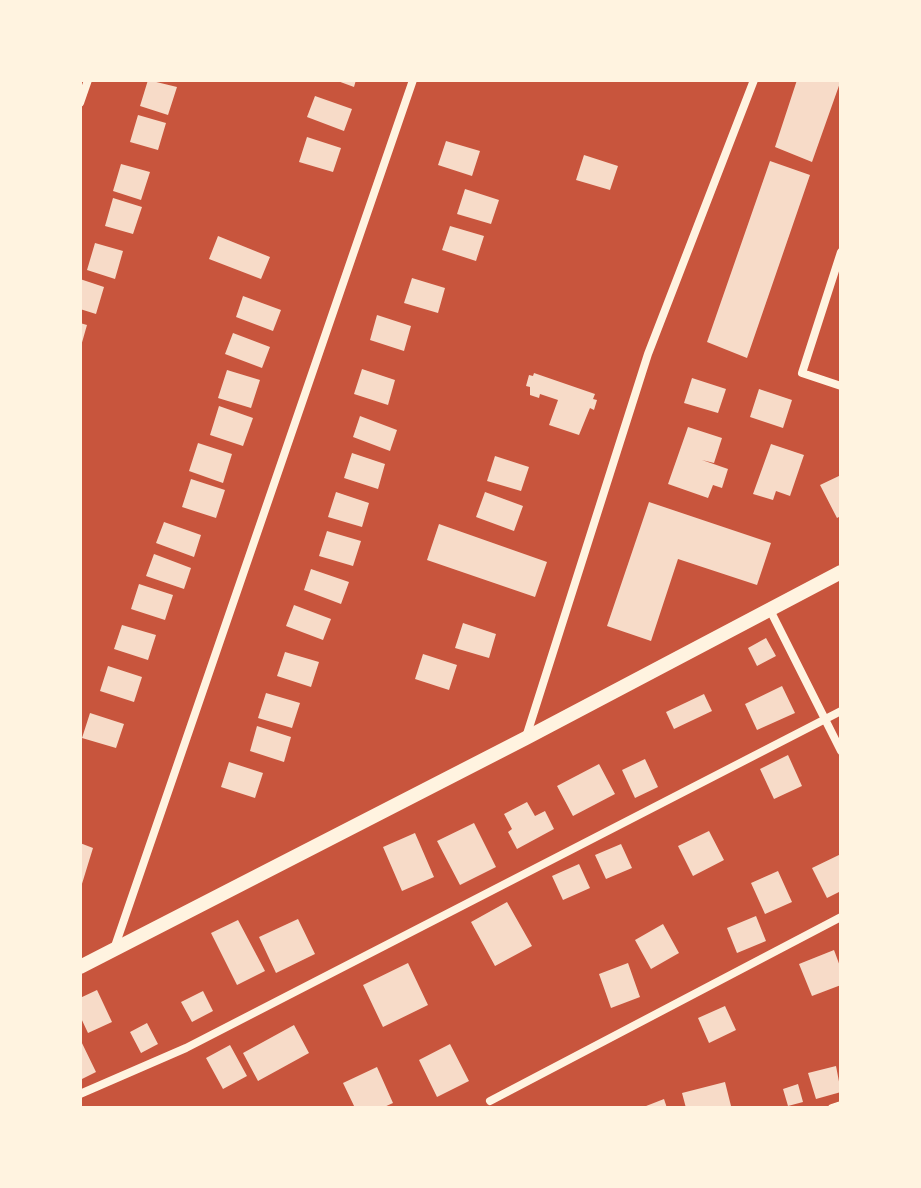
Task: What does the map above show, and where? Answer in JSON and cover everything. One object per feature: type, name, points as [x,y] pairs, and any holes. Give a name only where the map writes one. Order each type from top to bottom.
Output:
[{"type":"street","points":[[80,103],[88,80]]},
{"type":"street","points":[[114,950],[413,80]]},
{"type":"street","points":[[526,738],[648,354],[754,80]]},
{"type":"street","points":[[841,252],[802,373],[841,386]]},
{"type":"street","points":[[80,967],[841,572]]},
{"type":"street","points":[[770,610],[841,751]]},
{"type":"street","points":[[80,1094],[186,1048],[841,711]]},
{"type":"street","points":[[490,1101],[841,917]]},
{"type":"street","points":[[832,1108],[841,1105]]},
{"type":"building","points":[[148,80],[177,87],[168,115],[140,106]]},
{"type":"building","points":[[335,80],[356,80],[354,87]]},
{"type":"building","points":[[797,80],[841,80],[812,162],[775,147]]},
{"type":"building","points":[[315,96],[352,109],[344,131],[307,117]]},
{"type":"building","points":[[138,115],[166,123],[158,150],[130,142]]},
{"type":"building","points":[[307,137],[341,148],[333,172],[299,162]]},
{"type":"building","points":[[446,141],[480,151],[472,176],[438,165]]},
{"type":"building","points":[[584,155],[618,166],[610,190],[576,180]]},
{"type":"building","points":[[770,161],[810,175],[747,358],[707,342]]},
{"type":"building","points":[[121,164],[150,172],[141,200],[113,191]]},
{"type":"building","points":[[465,189],[499,200],[491,224],[457,214]]},
{"type":"building","points":[[113,198],[142,207],[133,234],[105,226]]},
{"type":"building","points":[[450,226],[484,236],[476,261],[442,250]]},
{"type":"building","points":[[218,236],[270,257],[261,279],[209,259]]},
{"type":"building","points":[[95,243],[123,251],[115,279],[87,270]]},
{"type":"building","points":[[412,278],[445,288],[438,313],[404,303]]},
{"type":"building","points":[[80,279],[104,287],[96,314],[80,309]]},
{"type":"building","points":[[243,296],[281,310],[273,331],[236,317]]},
{"type":"building","points":[[377,315],[411,326],[404,351],[370,340]]},
{"type":"building","points":[[80,323],[87,325],[81,346],[80,346]]},
{"type":"building","points":[[233,333],[270,347],[262,368],[225,354]]},
{"type":"building","points":[[362,369],[395,380],[388,405],[354,394]]},
{"type":"building","points":[[227,370],[260,380],[251,408],[218,398]]},
{"type":"building","points":[[534,373],[595,394],[594,410],[590,408],[579,435],[549,425],[558,400],[540,394],[539,398],[530,395],[530,387],[526,386],[529,375],[533,376]]},
{"type":"building","points":[[692,378],[726,389],[718,413],[684,403]]},
{"type":"building","points":[[759,389],[792,400],[783,428],[750,417]]},
{"type":"building","points":[[219,406],[253,418],[243,446],[210,435]]},
{"type":"building","points":[[360,416],[397,430],[390,451],[353,437]]},
{"type":"building","points":[[688,427],[722,438],[714,463],[702,460],[728,469],[722,488],[713,485],[708,498],[668,484]]},
{"type":"building","points":[[198,443],[232,454],[223,483],[189,471]]},
{"type":"building","points":[[771,444],[804,455],[790,496],[776,491],[773,500],[753,494]]},
{"type":"building","points":[[352,453],[385,464],[378,489],[344,478]]},
{"type":"building","points":[[495,456],[529,467],[521,491],[487,481]]},
{"type":"building","points":[[841,475],[841,516],[837,518],[820,485]]},
{"type":"building","points":[[191,479],[225,490],[216,518],[182,507]]},
{"type":"building","points":[[336,492],[369,503],[362,527],[328,517]]},
{"type":"building","points":[[485,492],[523,506],[514,531],[476,517]]},
{"type":"building","points":[[649,502],[771,543],[757,585],[678,559],[651,641],[607,626]]},
{"type":"building","points":[[164,522],[201,535],[194,557],[156,543]]},
{"type":"building","points":[[439,524],[547,562],[535,597],[427,560]]},
{"type":"building","points":[[327,531],[361,541],[353,566],[319,556]]},
{"type":"building","points":[[154,554],[191,568],[184,589],[146,576]]},
{"type":"building","points":[[311,569],[349,582],[341,604],[304,590]]},
{"type":"building","points":[[139,584],[173,595],[165,620],[131,609]]},
{"type":"building","points":[[294,605],[331,619],[323,640],[286,626]]},
{"type":"building","points":[[463,623],[496,634],[489,658],[455,648]]},
{"type":"building","points":[[122,625],[156,635],[148,660],[114,649]]},
{"type":"building","points":[[766,638],[776,656],[757,666],[748,648]]},
{"type":"building","points":[[285,652],[319,662],[311,687],[277,676]]},
{"type":"building","points":[[423,654],[457,665],[449,690],[415,679]]},
{"type":"building","points":[[108,666],[142,677],[134,702],[100,691]]},
{"type":"building","points":[[782,686],[795,713],[757,730],[745,704]]},
{"type":"building","points":[[266,693],[300,703],[292,728],[258,718]]},
{"type":"building","points":[[704,694],[712,711],[674,729],[666,712]]},
{"type":"building","points":[[90,713],[124,724],[116,748],[82,738]]},
{"type":"building","points":[[257,726],[291,737],[284,762],[250,751]]},
{"type":"building","points":[[788,755],[802,786],[774,799],[760,769]]},
{"type":"building","points":[[645,759],[658,787],[635,798],[622,770]]},
{"type":"building","points":[[229,762],[263,773],[255,798],[221,787]]},
{"type":"building","points":[[599,764],[615,794],[573,816],[557,786]]},
{"type":"building","points":[[527,802],[535,816],[545,811],[554,829],[517,849],[508,832],[512,829],[504,814]]},
{"type":"building","points":[[474,823],[496,867],[460,885],[437,841]]},
{"type":"building","points":[[709,831],[724,860],[693,876],[678,846]]},
{"type":"building","points":[[415,833],[434,877],[402,891],[383,847]]},
{"type":"building","points":[[80,843],[93,848],[81,887],[80,887]]},
{"type":"building","points":[[621,844],[632,868],[606,879],[595,855]]},
{"type":"building","points":[[841,854],[841,891],[827,898],[812,868]]},
{"type":"building","points":[[579,864],[590,888],[563,900],[552,876]]},
{"type":"building","points":[[778,871],[792,902],[765,914],[751,883]]},
{"type":"building","points":[[507,902],[532,946],[495,966],[471,922]]},
{"type":"building","points":[[756,916],[766,941],[737,953],[727,928]]},
{"type":"building","points":[[298,919],[315,954],[276,973],[259,937]]},
{"type":"building","points":[[238,920],[265,971],[237,985],[211,933]]},
{"type":"building","points":[[663,924],[679,953],[651,969],[635,940]]},
{"type":"building","points":[[834,950],[841,969],[841,985],[812,996],[799,964]]},
{"type":"building","points":[[408,963],[428,1005],[383,1027],[363,985]]},
{"type":"building","points":[[628,963],[640,997],[611,1008],[599,974]]},
{"type":"building","points":[[97,990],[112,1022],[88,1033],[80,1016],[80,998]]},
{"type":"building","points":[[203,991],[213,1011],[192,1022],[181,1002]]},
{"type":"building","points":[[725,1006],[736,1030],[709,1043],[698,1018]]},
{"type":"building","points":[[147,1023],[158,1044],[141,1053],[130,1032]]},
{"type":"building","points":[[294,1025],[309,1053],[258,1081],[243,1053]]},
{"type":"building","points":[[80,1039],[96,1072],[80,1080]]},
{"type":"building","points":[[450,1044],[469,1081],[437,1097],[419,1060]]},
{"type":"building","points":[[230,1045],[247,1076],[223,1089],[206,1058]]},
{"type":"building","points":[[836,1066],[841,1092],[816,1099],[808,1073]]},
{"type":"building","points":[[377,1067],[393,1103],[382,1108],[355,1108],[343,1083]]},
{"type":"building","points":[[725,1082],[731,1106],[686,1108],[682,1093]]},
{"type":"building","points":[[798,1084],[803,1102],[788,1106],[783,1089]]},
{"type":"building","points":[[664,1099],[667,1108],[641,1108]]}]
